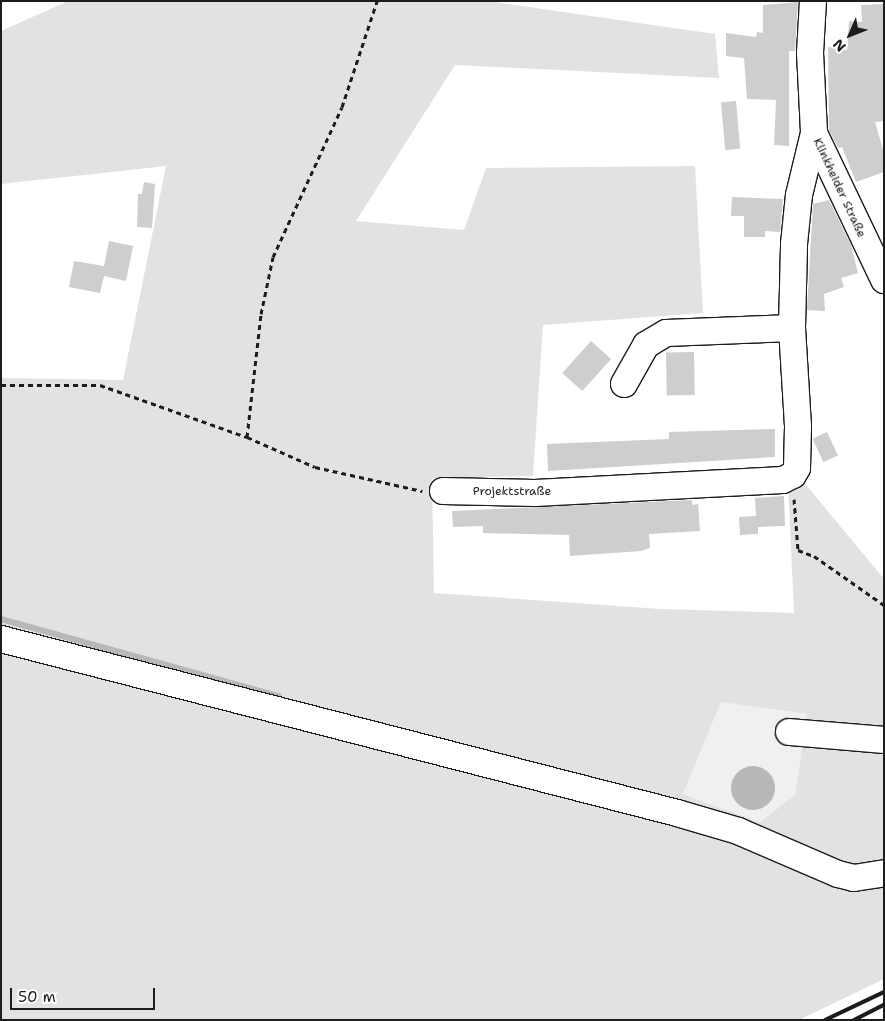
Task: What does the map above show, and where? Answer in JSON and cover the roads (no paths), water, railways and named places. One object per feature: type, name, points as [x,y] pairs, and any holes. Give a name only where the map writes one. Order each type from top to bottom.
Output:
[{"type":"street","name":"Klinkheider Straße","points":[[813,1],[810,53],[814,133],[884,280]]},
{"type":"street","points":[[624,384],[646,345],[666,332],[792,328],[794,244],[799,194],[814,133]]},
{"type":"street","name":"Projektstraße","points":[[443,491],[535,493],[782,480],[793,476],[797,468],[798,426],[792,328]]},
{"type":"street","points":[[1,639],[677,813],[738,831],[838,874],[854,878],[884,873]]},
{"type":"street","points":[[789,732],[884,740]]},
{"type":"waterway","points":[[1,619],[279,696]]},
{"type":"railway","points":[[825,1020],[884,992]]},
{"type":"railway","points":[[854,1020],[884,1005]]}]
